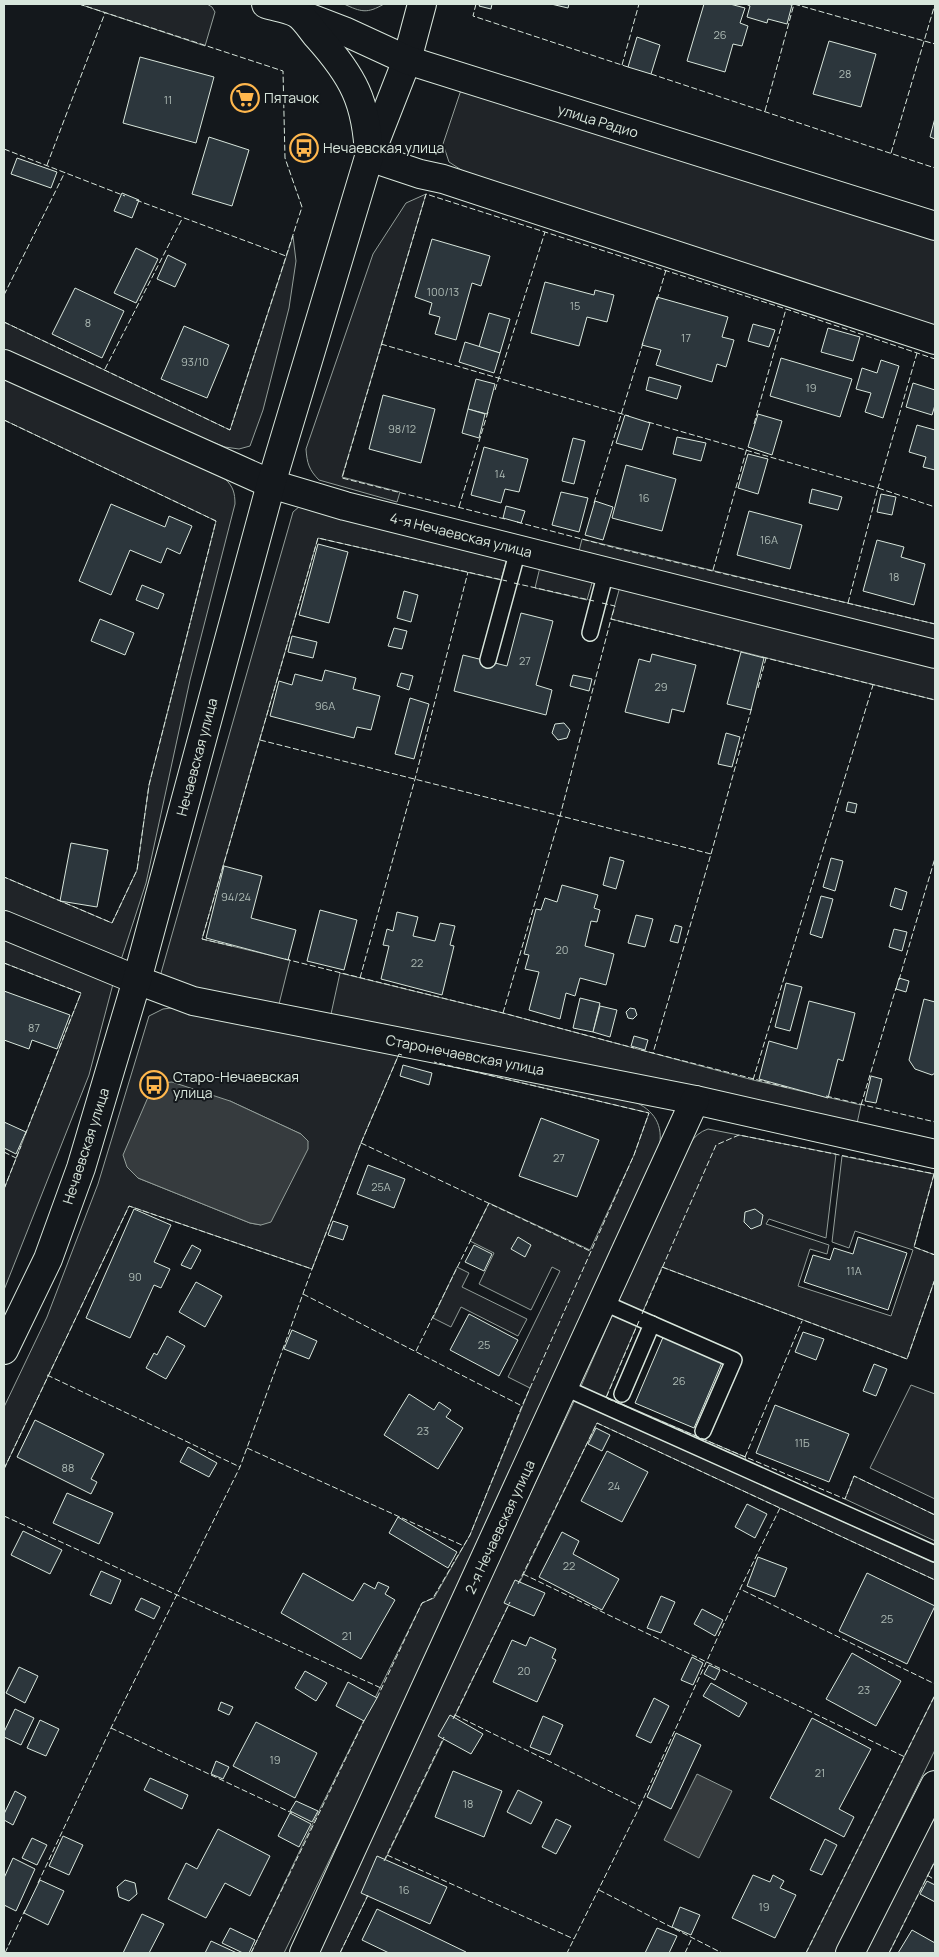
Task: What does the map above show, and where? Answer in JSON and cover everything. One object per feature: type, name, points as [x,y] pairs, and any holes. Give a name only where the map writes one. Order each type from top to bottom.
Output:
[{"type":"street","name":"улица Радио","points":[[266,4],[297,13],[344,31],[407,60],[935,226]]},
{"type":"street","points":[[369,157],[407,60],[422,4]]},
{"type":"street","points":[[297,13],[328,48],[348,75],[359,96],[368,131],[369,157]]},
{"type":"street","points":[[369,157],[420,174],[444,179],[935,340]]},
{"type":"street","name":"Нечаевская улица","points":[[4,1350],[48,1259],[77,1177],[137,980],[271,484],[369,157]]},
{"type":"street","name":"4-я Нечаевская улица","points":[[4,364],[271,484],[345,506],[935,654]]},
{"type":"street","name":"Старонечаевская улица","points":[[4,925],[193,1001],[695,1100],[935,1154]]},
{"type":"street","name":"2-я Нечаевская улица","points":[[304,1953],[695,1100]]},
{"type":"street","points":[[850,1953],[935,1785]]},
{"type":"lane","points":[[488,660],[518,550]]},
{"type":"lane","points":[[590,633],[606,572]]},
{"type":"lane","points":[[602,1302],[734,1360],[703,1431]]},
{"type":"lane","points":[[622,1394],[652,1324]]},
{"type":"lane","points":[[563,1387],[935,1554]]},
{"type":"shaded area","points":[[79,4],[207,4],[215,12],[205,46]]},
{"type":"shaded area","points":[[344,4],[384,4],[364,11]]},
{"type":"shaded area","points":[[462,87],[935,234],[935,326],[466,173],[449,162],[443,144]]},
{"type":"shaded area","points":[[426,194],[342,477],[400,492],[397,502],[319,480],[309,466],[306,449],[373,254],[406,203]]},
{"type":"shaded area","points":[[293,236],[296,261],[289,308],[263,410],[250,446],[239,449],[225,447],[189,433],[4,350],[4,322],[230,430]]},
{"type":"shaded area","points":[[4,377],[225,479],[232,487],[234,493],[235,504],[190,680],[146,883],[121,960],[4,911],[4,877],[112,923],[137,870],[149,785],[216,521],[4,420]]},
{"type":"shaded area","points":[[300,506],[508,555],[501,580],[318,538],[202,939],[290,960],[279,1004],[192,990],[163,978],[161,973],[293,512]]},
{"type":"shaded area","points":[[582,539],[935,624],[935,641],[579,551]]},
{"type":"shaded area","points":[[541,563],[594,576],[587,600],[535,588]]},
{"type":"shaded area","points":[[621,583],[935,663],[935,700],[611,619]]},
{"type":"shaded area","points":[[4,938],[113,984],[89,1075],[4,1290],[4,1189],[81,993],[4,963]]},
{"type":"shaded area","points":[[340,973],[503,1013],[753,1080],[861,1105],[856,1128],[331,1014]]},
{"type":"shaded area","points":[[171,1008],[344,1041],[633,1101],[652,1114],[659,1125],[660,1132],[659,1148],[479,1554],[284,1953],[251,1953],[422,1603],[434,1598],[470,1535],[530,1388],[508,1377],[560,1271],[552,1267],[531,1310],[479,1284],[494,1253],[470,1241],[489,1203],[590,1250],[634,1155],[649,1113],[399,1054],[361,1143],[312,1269],[129,1206],[4,1469],[4,1407],[47,1317],[98,1184],[149,1016],[163,1009]],"holes":[[[230,1101],[301,1134],[308,1141],[261,1225],[250,1223],[138,1178]]]},
{"type":"shaded area","points":[[172,1082],[230,1101],[301,1134],[308,1141],[308,1149],[271,1222],[261,1225],[250,1223],[138,1178],[127,1167],[123,1155],[152,1088],[160,1083]]},
{"type":"shaded area","points":[[708,1129],[836,1154],[826,1238],[769,1219],[766,1224],[829,1245],[827,1254],[810,1249],[798,1286],[891,1316],[913,1250],[855,1231],[849,1248],[832,1242],[842,1156],[934,1174],[914,1247],[935,1255],[935,1279],[907,1359],[662,1267],[606,1397],[745,1457],[753,1481],[935,1563],[935,1580],[597,1423],[340,1953],[316,1953],[422,1721],[579,1391],[678,1165],[693,1139],[702,1131]]},
{"type":"shaded area","points":[[457,1267],[469,1273],[462,1287],[527,1319],[518,1336],[461,1307],[451,1327],[433,1318]]},
{"type":"shaded area","points":[[911,1385],[935,1394],[935,1499],[870,1468]]},
{"type":"shaded area","points":[[854,1476],[935,1515],[935,1541],[845,1499]]},
{"type":"shaded area","points":[[935,1695],[935,1750],[835,1953],[806,1953]]},
{"type":"shaded area","points":[[697,1774],[732,1791],[699,1858],[664,1840]]},
{"type":"shaded area","points":[[935,1806],[935,1861],[889,1953],[859,1953]]},
{"type":"building","points":[[480,4],[492,4],[491,9],[479,6]]},
{"type":"building","points":[[551,4],[569,4],[568,8]]},
{"type":"building","points":[[704,4],[730,4],[745,8],[740,23],[748,26],[742,46],[733,44],[725,72],[687,61]]},
{"type":"building","points":[[746,4],[792,5],[787,24],[768,19],[767,23],[747,17],[750,6]]},
{"type":"building","points":[[637,37],[660,45],[651,74],[628,67]]},
{"type":"building","points":[[829,41],[876,54],[861,107],[813,94]]},
{"type":"building","points":[[140,57],[214,77],[196,143],[123,123]]},
{"type":"building","points":[[935,118],[935,139],[930,137]]},
{"type":"building","points":[[209,137],[249,150],[232,206],[192,194]]},
{"type":"building","points":[[17,158],[57,172],[51,188],[11,174]]},
{"type":"building","points":[[122,193],[139,200],[132,218],[114,211]]},
{"type":"building","points":[[432,239],[490,256],[481,286],[472,283],[456,340],[435,334],[440,317],[429,314],[432,303],[415,297]]},
{"type":"building","points":[[136,248],[158,259],[136,303],[114,293]]},
{"type":"building","points":[[168,255],[186,264],[175,287],[157,279]]},
{"type":"building","points":[[545,282],[594,295],[595,290],[614,295],[607,322],[587,317],[579,346],[531,333]]},
{"type":"building","points":[[75,288],[124,311],[102,358],[52,334]]},
{"type":"building","points":[[657,297],[728,317],[722,337],[734,340],[726,367],[717,364],[712,382],[656,365],[661,350],[642,345]]},
{"type":"building","points":[[489,313],[510,319],[500,353],[479,347]]},
{"type":"building","points":[[753,324],[775,330],[769,347],[748,341]]},
{"type":"building","points":[[184,326],[229,345],[207,398],[161,379]]},
{"type":"building","points":[[828,328],[860,337],[853,361],[821,352]]},
{"type":"building","points":[[465,342],[500,353],[494,373],[459,362]]},
{"type":"building","points":[[781,358],[852,379],[840,417],[770,396]]},
{"type":"building","points":[[881,360],[899,366],[883,418],[865,412],[871,393],[856,389],[862,368],[877,373]]},
{"type":"building","points":[[649,377],[681,386],[677,399],[646,390]]},
{"type":"building","points":[[476,379],[495,384],[487,414],[468,409]]},
{"type":"building","points":[[913,383],[935,390],[935,405],[932,415],[906,407]]},
{"type":"building","points":[[383,395],[435,409],[421,463],[369,449]]},
{"type":"building","points":[[468,409],[485,414],[479,438],[462,433]]},
{"type":"building","points":[[758,414],[782,421],[772,455],[748,447]]},
{"type":"building","points":[[625,415],[650,423],[642,450],[616,443]]},
{"type":"building","points":[[917,425],[935,430],[935,470],[923,467],[926,457],[909,452]]},
{"type":"building","points":[[677,437],[706,443],[701,461],[673,454]]},
{"type":"building","points":[[573,438],[585,441],[574,484],[562,481]]},
{"type":"building","points":[[484,447],[528,459],[519,492],[505,489],[501,503],[471,495]]},
{"type":"building","points":[[748,454],[768,459],[758,494],[738,488]]},
{"type":"building","points":[[626,465],[676,479],[662,531],[612,518]]},
{"type":"building","points":[[812,489],[842,497],[838,510],[809,503]]},
{"type":"building","points":[[561,492],[588,498],[579,532],[552,525]]},
{"type":"building","points":[[881,494],[896,497],[892,515],[877,512]]},
{"type":"building","points":[[595,501],[613,507],[603,540],[585,535]]},
{"type":"building","points":[[111,504],[165,527],[169,516],[192,526],[180,554],[167,548],[161,563],[130,550],[111,595],[79,581]]},
{"type":"building","points":[[506,506],[525,511],[521,523],[503,518]]},
{"type":"building","points":[[749,511],[802,525],[790,569],[737,555]]},
{"type":"building","points":[[877,540],[904,547],[901,557],[925,564],[914,605],[863,591]]},
{"type":"building","points":[[318,544],[348,552],[329,623],[299,615]]},
{"type":"building","points":[[142,585],[164,594],[158,609],[136,600]]},
{"type":"building","points":[[404,591],[418,595],[411,622],[397,618]]},
{"type":"building","points":[[521,613],[553,621],[536,685],[552,690],[546,715],[454,691],[463,655],[507,666]]},
{"type":"building","points":[[100,619],[134,633],[125,655],[91,641]]},
{"type":"building","points":[[394,628],[407,631],[402,649],[388,646]]},
{"type":"building","points":[[292,636],[317,642],[313,658],[288,652]]},
{"type":"building","points":[[741,652],[764,658],[751,710],[727,704]]},
{"type":"building","points":[[652,654],[696,665],[684,712],[672,709],[669,723],[625,712],[639,659],[650,662]]},
{"type":"building","points":[[325,670],[356,678],[353,689],[380,696],[371,730],[357,727],[354,738],[270,716],[279,681],[292,685],[295,674],[322,681]]},
{"type":"building","points":[[401,673],[413,676],[409,690],[397,686]]},
{"type":"building","points":[[573,675],[592,679],[589,691],[570,686]]},
{"type":"building","points":[[410,698],[429,704],[414,759],[395,754]]},
{"type":"building","points":[[564,723],[570,730],[567,738],[558,740],[552,733],[555,724]]},
{"type":"building","points":[[726,733],[740,737],[732,767],[718,764]]},
{"type":"building","points":[[848,802],[857,804],[855,813],[846,811]]},
{"type":"building","points":[[71,843],[108,850],[97,907],[60,901]]},
{"type":"building","points":[[610,857],[624,861],[616,889],[603,885]]},
{"type":"building","points":[[831,858],[843,861],[835,891],[823,887]]},
{"type":"building","points":[[224,866],[262,876],[251,918],[296,930],[288,960],[206,938]]},
{"type":"building","points":[[562,885],[598,895],[594,908],[600,910],[597,922],[591,921],[585,946],[614,954],[606,985],[580,978],[575,996],[566,993],[560,1019],[529,1010],[539,972],[525,969],[529,955],[524,954],[536,909],[541,910],[545,898],[557,902]]},
{"type":"building","points":[[895,888],[907,892],[902,910],[890,906]]},
{"type":"building","points":[[821,896],[833,899],[822,938],[810,934]]},
{"type":"building","points":[[320,910],[357,920],[344,970],[307,961]]},
{"type":"building","points":[[397,912],[418,917],[413,936],[435,941],[440,923],[455,926],[450,945],[454,946],[442,995],[381,979],[389,946],[383,945],[387,929],[393,931]]},
{"type":"building","points":[[636,915],[653,919],[645,947],[628,943]]},
{"type":"building","points":[[675,925],[682,927],[678,943],[670,941]]},
{"type":"building","points":[[894,929],[907,932],[902,951],[889,947]]},
{"type":"building","points":[[899,978],[909,981],[906,992],[896,989]]},
{"type":"building","points":[[786,983],[802,987],[790,1031],[775,1027]]},
{"type":"building","points":[[4,991],[70,1015],[57,1049],[32,1040],[29,1049],[4,1040]]},
{"type":"building","points":[[580,998],[600,1003],[593,1032],[573,1028]]},
{"type":"building","points":[[924,999],[935,1002],[935,1073],[932,1075],[915,1069],[909,1060]]},
{"type":"building","points":[[809,1001],[855,1013],[843,1061],[838,1059],[828,1098],[759,1079],[769,1041],[797,1049]]},
{"type":"building","points":[[600,1006],[617,1010],[610,1037],[593,1032]]},
{"type":"building","points":[[630,1008],[635,1009],[637,1015],[633,1019],[628,1018],[626,1012]]},
{"type":"building","points":[[634,1036],[648,1040],[645,1050],[631,1046]]},
{"type":"building","points":[[403,1065],[432,1073],[429,1085],[400,1076]]},
{"type":"building","points":[[871,1076],[882,1079],[876,1103],[865,1101]]},
{"type":"building","points":[[541,1118],[599,1140],[577,1197],[519,1176]]},
{"type":"building","points":[[4,1122],[26,1132],[16,1154],[4,1148]]},
{"type":"building","points":[[368,1165],[405,1179],[394,1208],[357,1194]]},
{"type":"building","points":[[134,1209],[171,1225],[154,1262],[170,1269],[161,1288],[154,1285],[130,1338],[86,1318]]},
{"type":"building","points":[[755,1209],[763,1215],[761,1225],[751,1229],[744,1222],[745,1212]]},
{"type":"building","points":[[333,1221],[348,1226],[343,1240],[328,1235]]},
{"type":"building","points":[[518,1237],[531,1245],[525,1257],[511,1249]]},
{"type":"building","points":[[858,1237],[907,1253],[888,1310],[804,1282],[813,1255],[830,1260],[834,1248],[853,1254]]},
{"type":"building","points":[[192,1245],[201,1250],[191,1269],[181,1265]]},
{"type":"building","points":[[474,1245],[492,1254],[484,1271],[465,1262]]},
{"type":"building","points":[[196,1282],[222,1296],[205,1327],[179,1312]]},
{"type":"building","points":[[469,1314],[518,1340],[499,1376],[450,1350]]},
{"type":"building","points":[[292,1330],[317,1341],[309,1359],[284,1349]]},
{"type":"building","points":[[803,1332],[824,1339],[816,1360],[795,1352]]},
{"type":"building","points":[[664,1335],[723,1360],[694,1428],[635,1403]]},
{"type":"building","points":[[167,1336],[185,1346],[166,1379],[146,1368],[154,1353],[157,1355]]},
{"type":"building","points":[[874,1364],[887,1369],[876,1396],[863,1391]]},
{"type":"building","points":[[409,1394],[434,1410],[439,1402],[451,1410],[446,1417],[463,1428],[438,1469],[384,1435]]},
{"type":"building","points":[[775,1405],[849,1434],[829,1482],[756,1453]]},
{"type":"building","points":[[35,1420],[104,1454],[91,1479],[97,1482],[91,1494],[17,1457]]},
{"type":"building","points":[[596,1428],[610,1435],[602,1451],[588,1444]]},
{"type":"building","points":[[188,1447],[217,1463],[209,1477],[180,1462]]},
{"type":"building","points":[[607,1451],[648,1472],[622,1522],[581,1501]]},
{"type":"building","points":[[67,1493],[113,1513],[99,1544],[53,1523]]},
{"type":"building","points":[[747,1504],[767,1514],[755,1538],[735,1527]]},
{"type":"building","points":[[398,1517],[457,1552],[448,1568],[389,1533]]},
{"type":"building","points":[[23,1531],[62,1550],[50,1574],[11,1555]]},
{"type":"building","points":[[562,1532],[579,1541],[573,1554],[619,1579],[602,1610],[539,1577]]},
{"type":"building","points":[[758,1557],[787,1568],[775,1597],[747,1586]]},
{"type":"building","points":[[101,1571],[121,1580],[111,1604],[90,1595]]},
{"type":"building","points":[[303,1573],[353,1601],[364,1583],[375,1589],[378,1582],[389,1587],[385,1594],[395,1600],[361,1659],[281,1613]]},
{"type":"building","points":[[867,1573],[935,1606],[907,1664],[839,1631]]},
{"type":"building","points":[[515,1580],[545,1593],[534,1616],[504,1603]]},
{"type":"building","points":[[661,1596],[675,1602],[661,1633],[647,1628]]},
{"type":"building","points":[[141,1598],[160,1607],[154,1619],[135,1610]]},
{"type":"building","points":[[702,1609],[723,1620],[715,1636],[694,1624]]},
{"type":"building","points":[[530,1637],[556,1649],[552,1658],[556,1660],[537,1702],[493,1682],[512,1640],[526,1646]]},
{"type":"building","points":[[852,1653],[901,1681],[876,1726],[826,1699]]},
{"type":"building","points":[[692,1657],[703,1663],[693,1685],[681,1680]]},
{"type":"building","points":[[709,1665],[720,1670],[715,1680],[704,1674]]},
{"type":"building","points":[[19,1667],[38,1676],[25,1703],[6,1693]]},
{"type":"building","points":[[305,1671],[327,1683],[316,1701],[295,1688]]},
{"type":"building","points":[[348,1682],[377,1698],[364,1721],[336,1706]]},
{"type":"building","points":[[711,1683],[747,1703],[739,1717],[703,1696]]},
{"type":"building","points":[[654,1698],[669,1706],[651,1743],[636,1736]]},
{"type":"building","points":[[221,1702],[233,1707],[229,1715],[218,1710]]},
{"type":"building","points":[[15,1709],[34,1718],[21,1745],[4,1737],[4,1732]]},
{"type":"building","points":[[450,1715],[483,1734],[471,1754],[438,1736]]},
{"type":"building","points":[[543,1716],[563,1725],[550,1755],[530,1747]]},
{"type":"building","points":[[812,1718],[871,1749],[839,1809],[854,1817],[844,1837],[770,1798]]},
{"type":"building","points":[[40,1720],[59,1729],[46,1756],[27,1748]]},
{"type":"building","points":[[256,1722],[317,1753],[295,1798],[233,1766]]},
{"type":"building","points":[[676,1733],[701,1745],[671,1809],[647,1797]]},
{"type":"building","points":[[216,1761],[229,1767],[223,1779],[211,1774]]},
{"type":"building","points":[[453,1771],[502,1791],[484,1837],[435,1817]]},
{"type":"building","points":[[150,1778],[188,1795],[182,1809],[144,1790]]},
{"type":"building","points":[[518,1790],[542,1802],[531,1824],[507,1812]]},
{"type":"building","points":[[15,1791],[26,1797],[13,1825],[4,1820],[4,1814]]},
{"type":"building","points":[[296,1801],[318,1811],[312,1822],[290,1811]]},
{"type":"building","points":[[290,1813],[311,1824],[299,1847],[278,1836]]},
{"type":"building","points":[[556,1819],[571,1826],[556,1854],[542,1847]]},
{"type":"building","points":[[218,1829],[270,1856],[250,1896],[225,1883],[206,1918],[168,1899],[186,1863],[197,1869]]},
{"type":"building","points":[[63,1836],[83,1845],[69,1875],[49,1866]]},
{"type":"building","points":[[32,1838],[47,1845],[37,1865],[22,1858]]},
{"type":"building","points":[[825,1839],[837,1845],[822,1875],[810,1870]]},
{"type":"building","points":[[377,1856],[447,1887],[430,1924],[361,1893]]},
{"type":"building","points":[[13,1858],[35,1869],[16,1911],[4,1905],[4,1878]]},
{"type":"building","points":[[753,1875],[770,1882],[773,1875],[784,1881],[780,1888],[796,1895],[775,1938],[732,1918]]},
{"type":"building","points":[[40,1880],[64,1891],[48,1925],[24,1913]]},
{"type":"building","points":[[125,1880],[135,1883],[137,1894],[129,1901],[119,1897],[117,1887]]},
{"type":"building","points":[[927,1881],[935,1885],[935,1902],[920,1894]]},
{"type":"building","points":[[680,1907],[700,1915],[691,1935],[672,1927]]},
{"type":"building","points":[[377,1909],[466,1953],[389,1953],[362,1940]]},
{"type":"building","points":[[142,1914],[164,1924],[149,1953],[123,1953]]},
{"type":"building","points":[[230,1928],[255,1940],[249,1953],[243,1953],[222,1943]]},
{"type":"building","points":[[657,1928],[677,1936],[669,1953],[645,1953]]},
{"type":"building","points":[[912,1930],[935,1943],[935,1953],[898,1953]]},
{"type":"building","points":[[211,1941],[237,1953],[205,1953]]},
{"type":"fence","points":[[4,322],[230,430],[302,207],[285,158],[283,71],[79,4]]},
{"type":"fence","points":[[476,4],[473,16],[628,67]]},
{"type":"fence","points":[[622,65],[639,4]]},
{"type":"fence","points":[[794,4],[935,44]]},
{"type":"fence","points":[[765,111],[794,4]]},
{"type":"fence","points":[[891,153],[935,4]]},
{"type":"fence","points":[[47,165],[105,13]]},
{"type":"fence","points":[[651,74],[935,168]]},
{"type":"fence","points":[[4,149],[125,196]]},
{"type":"fence","points":[[4,295],[65,172]]},
{"type":"fence","points":[[505,519],[342,478],[426,194],[786,309],[935,359]]},
{"type":"fence","points":[[136,200],[286,256]]},
{"type":"fence","points":[[105,369],[182,219]]},
{"type":"fence","points":[[495,390],[545,232]]},
{"type":"fence","points":[[657,300],[666,270]]},
{"type":"fence","points":[[754,424],[786,309]]},
{"type":"fence","points":[[594,503],[643,343]]},
{"type":"fence","points":[[381,344],[629,416]]},
{"type":"fence","points":[[648,422],[878,488],[917,353]]},
{"type":"fence","points":[[459,507],[488,412]]},
{"type":"fence","points":[[4,420],[216,521],[149,785],[137,870],[112,923],[4,877]]},
{"type":"fence","points":[[713,570],[747,448]]},
{"type":"fence","points":[[848,603],[878,488],[935,507]]},
{"type":"fence","points":[[517,522],[616,548],[935,624]]},
{"type":"fence","points":[[232,946],[202,939],[318,538],[507,581]]},
{"type":"fence","points":[[360,978],[415,779],[468,572]]},
{"type":"fence","points":[[514,583],[594,601]]},
{"type":"fence","points":[[602,603],[615,606],[611,619],[742,652]]},
{"type":"fence","points":[[503,1013],[560,816],[611,619]]},
{"type":"fence","points":[[762,657],[935,700]]},
{"type":"fence","points":[[758,688],[766,658]]},
{"type":"fence","points":[[753,1080],[873,685]]},
{"type":"fence","points":[[711,854],[752,707]]},
{"type":"fence","points":[[260,740],[711,854],[653,1053]]},
{"type":"fence","points":[[899,980],[935,858]]},
{"type":"fence","points":[[285,959],[503,1013],[634,1048]]},
{"type":"fence","points":[[4,963],[81,993],[25,1135]]},
{"type":"fence","points":[[861,1105],[896,988]]},
{"type":"fence","points":[[641,1050],[789,1088]]},
{"type":"fence","points":[[4,1469],[129,1206],[312,1269],[361,1143],[399,1054],[402,1055]]},
{"type":"fence","points":[[377,1698],[422,1603],[433,1598],[470,1535],[522,1406],[634,1155],[649,1113],[434,1062]]},
{"type":"fence","points":[[826,1096],[935,1122]]},
{"type":"fence","points":[[642,1314],[716,1145],[739,1135],[935,1174]]},
{"type":"fence","points":[[361,1143],[590,1251]]},
{"type":"fence","points":[[4,1189],[21,1146]]},
{"type":"fence","points":[[4,1152],[16,1158]]},
{"type":"fence","points":[[934,1174],[914,1247],[935,1255]]},
{"type":"fence","points":[[416,1351],[489,1203]]},
{"type":"fence","points":[[662,1267],[907,1359],[935,1279]]},
{"type":"fence","points":[[38,1883],[111,1728],[240,1467],[312,1269]]},
{"type":"fence","points":[[303,1294],[522,1406]]},
{"type":"fence","points":[[639,1321],[606,1398],[845,1499],[854,1476],[935,1515]]},
{"type":"fence","points":[[745,1457],[802,1321]]},
{"type":"fence","points":[[47,1375],[240,1467]]},
{"type":"fence","points":[[518,1584],[597,1423],[935,1580]]},
{"type":"fence","points":[[247,1448],[464,1546]]},
{"type":"fence","points":[[780,1508],[740,1589],[935,1684]]},
{"type":"fence","points":[[4,1516],[381,1688]]},
{"type":"fence","points":[[523,1574],[905,1757]]},
{"type":"fence","points":[[640,1806],[740,1589]]},
{"type":"fence","points":[[453,1719],[510,1602]]},
{"type":"fence","points":[[806,1953],[935,1695]]},
{"type":"fence","points":[[455,1715],[640,1806],[567,1953]]},
{"type":"fence","points":[[251,1953],[364,1721]]},
{"type":"fence","points":[[111,1728],[292,1813]]},
{"type":"fence","points":[[384,1861],[444,1737]]},
{"type":"fence","points":[[387,1855],[574,1939]]},
{"type":"fence","points":[[889,1953],[935,1861]]},
{"type":"fence","points":[[927,1875],[935,1880]]},
{"type":"fence","points":[[599,1890],[722,1953]]},
{"type":"fence","points":[[340,1953],[368,1895]]},
{"type":"fence","points":[[5,1953],[25,1910]]},
{"type":"fence","points":[[685,1953],[692,1938]]},
{"type":"place","name":"Пятачок","points":[[245,98]]},
{"type":"place","name":"Нечаевская улица","points":[[304,148]]},
{"type":"place","name":"Старо-Нечаевская улица","points":[[154,1085]]}]
